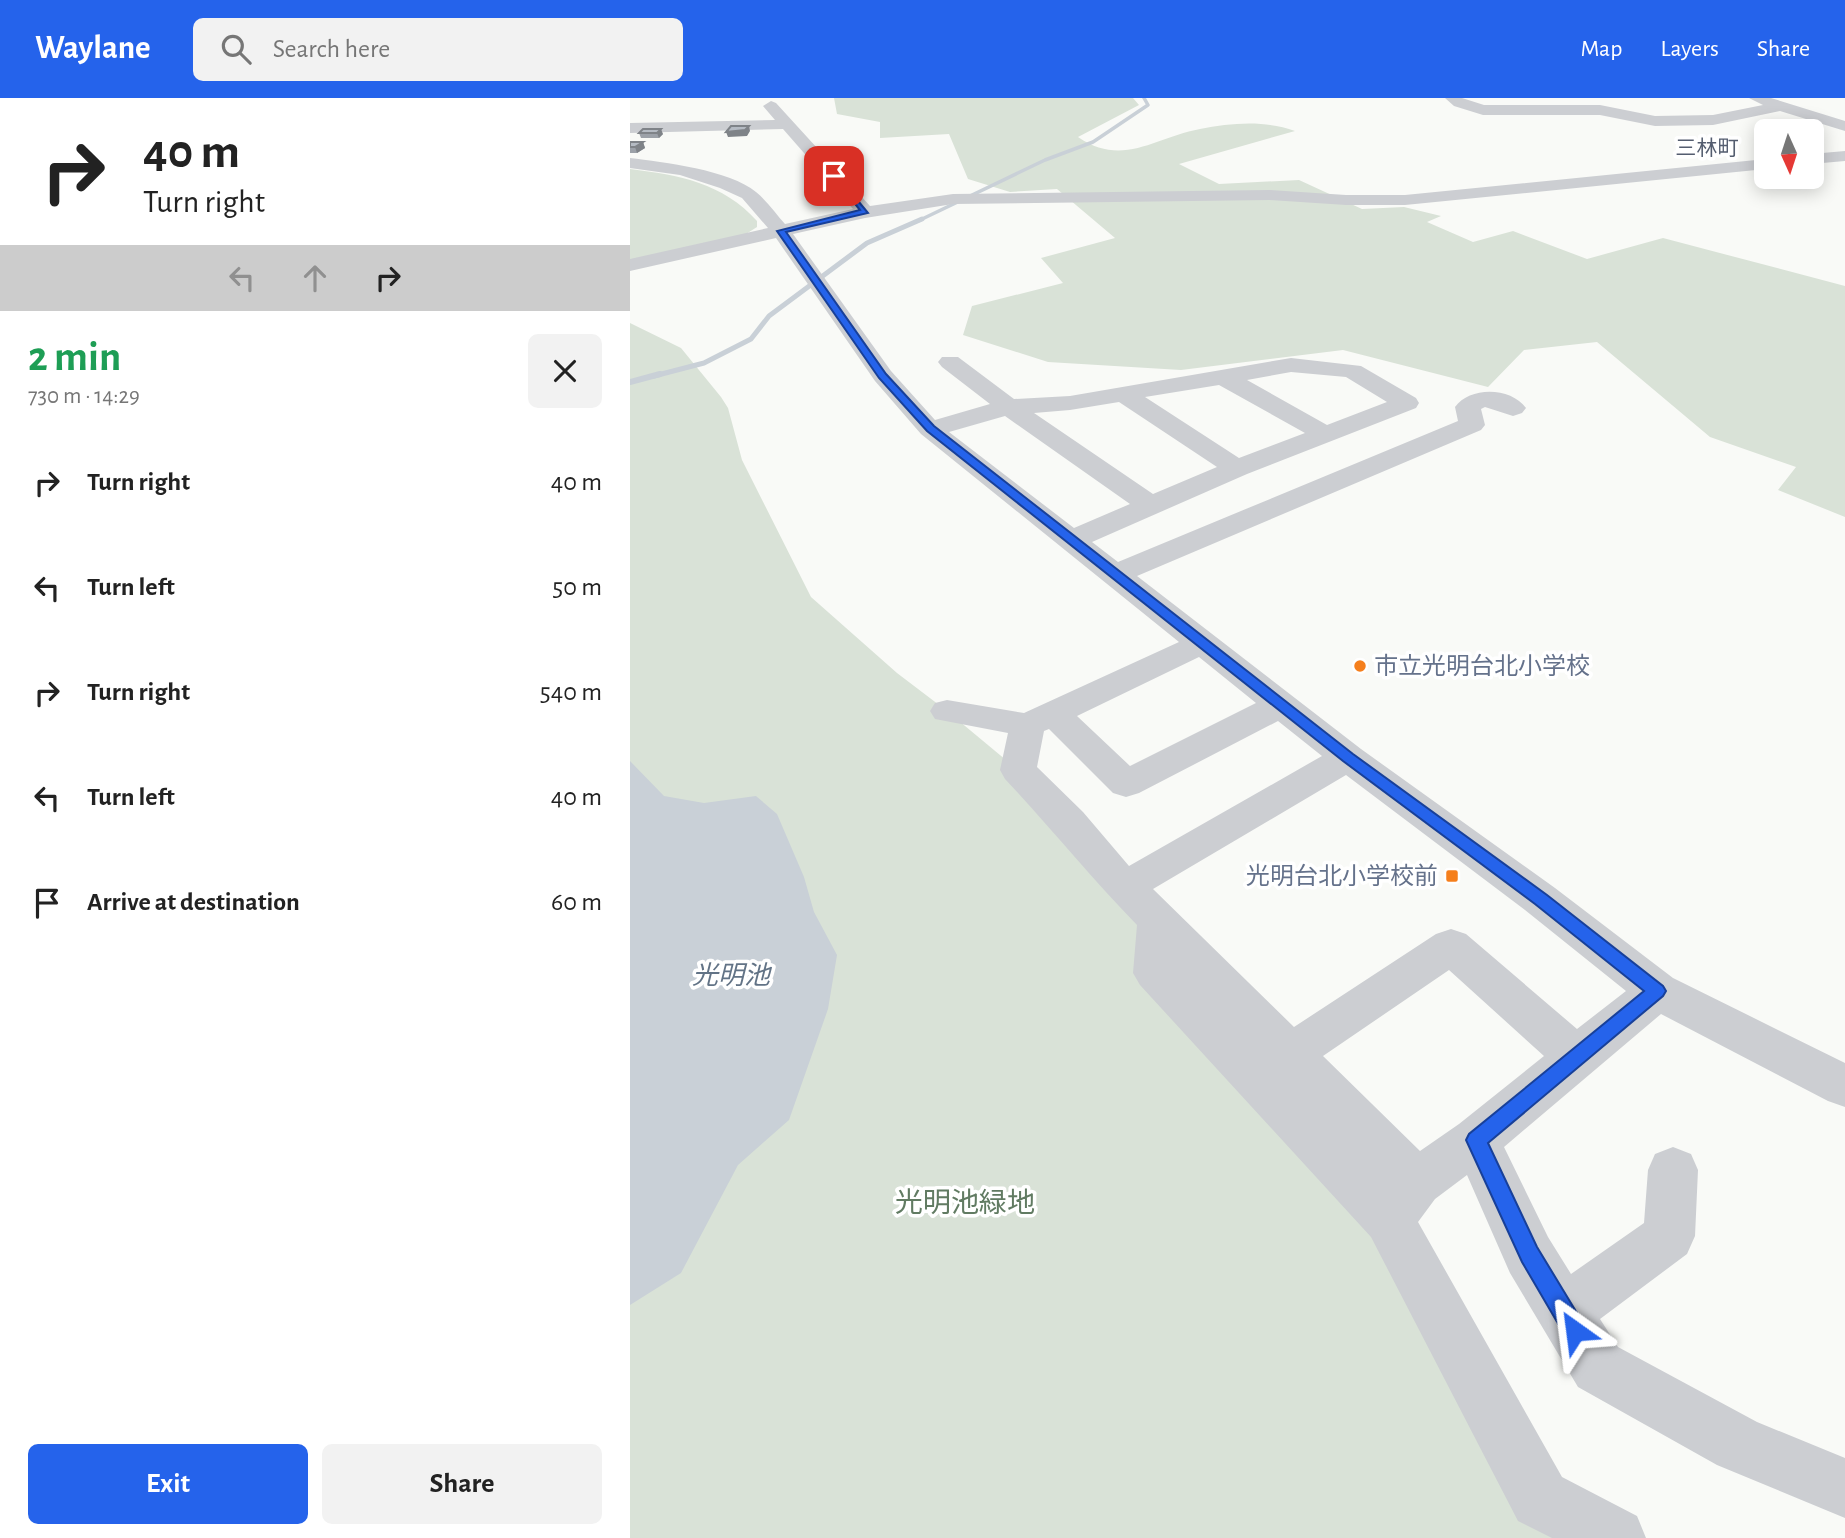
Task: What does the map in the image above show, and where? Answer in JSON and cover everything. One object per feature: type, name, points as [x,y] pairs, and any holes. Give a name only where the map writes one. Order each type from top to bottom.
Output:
[{"type":"street","points":[[1452,98],[1459,103],[1483,110],[1600,110],[1655,121],[1713,120],[1780,106]]},
{"type":"street","points":[[1756,98],[1845,126]]},
{"type":"street","points":[[761,100],[802,139],[865,212]]},
{"type":"street","points":[[630,128],[786,124]]},
{"type":"street","points":[[778,143],[802,139]]},
{"type":"street","points":[[1824,158],[1845,156]]},
{"type":"street","points":[[630,163],[697,164],[726,184],[748,194],[781,231],[883,376],[930,429],[1348,758],[1541,899],[1657,991],[1845,1086]]},
{"type":"street","points":[[630,265],[865,212],[927,201],[989,197],[1270,195],[1359,201],[1405,200],[1754,165]]},
{"type":"street","points":[[950,362],[1009,407],[1150,505]]},
{"type":"street","points":[[930,429],[1009,407],[1070,403],[1291,365],[1353,372],[1407,403],[1237,468],[1071,540]]},
{"type":"street","points":[[1222,376],[1325,434]]},
{"type":"street","points":[[1123,394],[1237,468]]},
{"type":"street","points":[[1116,574],[1472,425]]},
{"type":"street","points":[[947,711],[1041,719],[1203,643]]},
{"type":"street","points":[[1041,719],[1126,784],[1281,705]]},
{"type":"street","points":[[1041,719],[1018,770],[1069,822],[1107,869],[1289,1055],[1403,1201],[1540,1499],[1615,1538]]},
{"type":"street","points":[[1126,886],[1348,758]]},
{"type":"street","points":[[1158,919],[1155,973],[1403,1201]]},
{"type":"street","points":[[1289,1055],[1451,946],[1577,1057]]},
{"type":"street","points":[[1403,1201],[1657,991]]},
{"type":"street","points":[[1476,1140],[1529,1255],[1598,1367],[1738,1444],[1845,1488]]},
{"type":"street","points":[[1564,1312],[1669,1236],[1673,1170]]},
{"type":"green space","points":[[834,98],[1133,98],[1139,105],[1078,137],[1094,146],[1125,150],[1212,127],[1236,124],[1272,125],[1295,131],[1179,164],[1219,184],[1299,180],[1362,209],[1404,207],[1441,216],[1427,222],[1473,242],[1513,231],[1587,259],[1663,238],[1845,286],[1845,517],[1778,490],[1796,467],[1710,437],[1597,342],[1524,350],[1488,387],[1343,350],[1181,370],[1048,362],[963,335],[972,306],[1063,283],[1041,258],[1115,238],[1057,189],[1010,192],[968,179],[949,134],[880,138],[880,122],[837,114]]},
{"type":"green space","points":[[630,169],[683,178],[715,189],[744,208],[757,221],[757,227],[746,234],[630,261]]},
{"type":"green space","name":"光明池緑地","points":[[630,323],[681,348],[721,397],[728,408],[742,460],[811,597],[897,673],[1018,770],[1372,1216],[1573,1538],[630,1538]]},
{"type":"water","name":"光明池","points":[[630,761],[664,796],[704,803],[756,796],[777,814],[804,877],[814,912],[837,955],[828,1009],[789,1120],[738,1165],[681,1273],[630,1305]]},
{"type":"building","points":[[731,126],[749,126],[745,130],[726,132]]},
{"type":"building","points":[[643,129],[661,129],[657,133],[639,133]]},
{"type":"building","points":[[630,142],[643,142],[630,147]]},
{"type":"waterway","points":[[918,221],[1045,160],[1093,142],[1148,105],[1144,98]]},
{"type":"waterway","points":[[654,376],[704,363],[751,339],[769,316],[867,243],[922,219]]},
{"type":"waterway","points":[[630,382],[660,374]]},
{"type":"place","name":"市立光明台北小学校","points":[[1360,666]]},
{"type":"place","name":"光明台北小学校前","points":[[1452,876]]},
{"type":"district","name":"三林町","points":[[1707,148]]},
{"type":"route","points":[[834,176],[865,212],[781,231],[883,376],[930,429],[1348,758],[1541,899],[1657,991],[1476,1140],[1529,1255],[1575,1331]]}]
